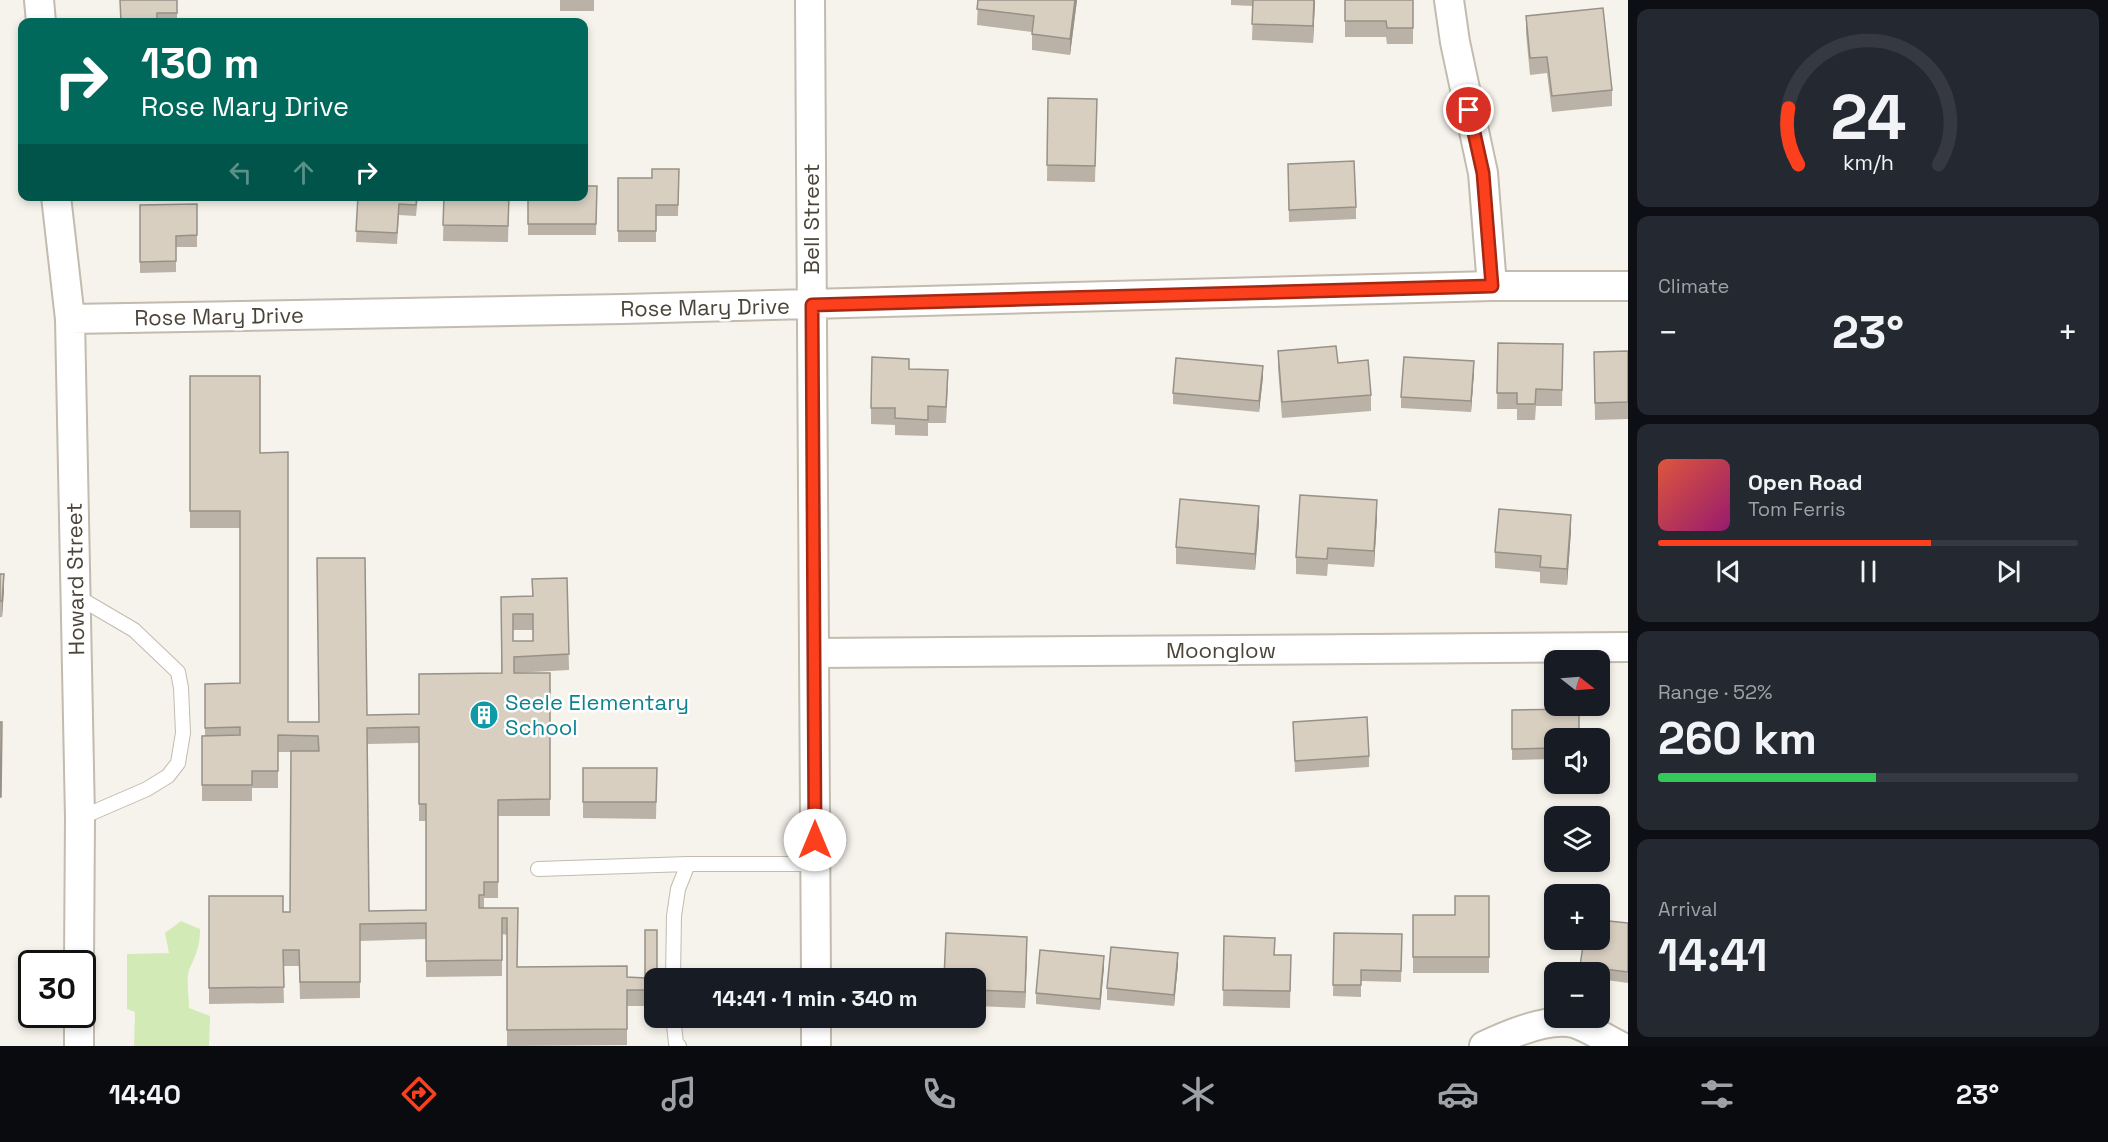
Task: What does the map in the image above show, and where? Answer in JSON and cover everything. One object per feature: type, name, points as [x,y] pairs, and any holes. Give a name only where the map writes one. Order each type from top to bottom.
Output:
[{"type":"street","points":[[39,0],[41,18]]},
{"type":"street","name":"Bell Street","points":[[810,0],[816,968]]},
{"type":"street","points":[[1449,0],[1455,42],[1483,173],[1492,286]]},
{"type":"street","name":"Howard Street","points":[[57,201],[70,319],[80,818],[79,950]]},
{"type":"street","name":"Rose Mary Drive","points":[[70,319],[812,305],[1492,286],[1628,286]]},
{"type":"street","name":"Moonglow","points":[[815,653],[1628,647]]},
{"type":"street","points":[[1484,1046],[1528,1028],[1555,1023],[1574,1023],[1620,1046]]},
{"type":"street","points":[[79,1028],[79,1046]]},
{"type":"street","points":[[816,1028],[816,1046]]},
{"type":"lane","points":[[76,596],[134,630],[178,672],[183,733],[178,763],[168,776],[147,789],[80,818]]},
{"type":"lane","points":[[673,968],[674,916],[678,889],[688,864]]},
{"type":"lane","points":[[538,869],[688,864],[815,864]]},
{"type":"lane","points":[[674,1028],[676,1043],[679,1046]]},
{"type":"green space","points":[[181,921],[200,929],[196,955],[188,974],[189,1008],[210,1016],[209,1046],[134,1046],[135,1012],[127,1009],[127,954],[169,953],[165,933]]},
{"type":"building","points":[[120,0],[177,0],[177,13],[157,13],[157,18],[121,18]]},
{"type":"building","points":[[978,0],[1075,0],[1070,39],[1032,34],[1034,16],[977,9]]},
{"type":"building","points":[[1253,0],[1314,0],[1313,26],[1252,24]]},
{"type":"building","points":[[1345,0],[1413,0],[1413,28],[1387,28],[1386,21],[1345,21]]},
{"type":"building","points":[[1603,8],[1612,90],[1552,96],[1547,57],[1530,58],[1526,16]]},
{"type":"building","points":[[1048,98],[1097,99],[1095,166],[1047,165]]},
{"type":"building","points":[[1354,161],[1356,207],[1289,210],[1288,164]]},
{"type":"building","points":[[652,169],[679,169],[678,205],[656,205],[656,231],[618,231],[618,178],[652,178]]},
{"type":"building","points":[[588,186],[597,186],[596,224],[528,224],[528,201],[588,201]]},
{"type":"building","points":[[358,201],[416,201],[416,205],[399,204],[397,233],[356,231]]},
{"type":"building","points":[[444,201],[509,201],[508,226],[443,225]]},
{"type":"building","points":[[197,204],[197,235],[176,236],[176,261],[140,262],[140,205]]},
{"type":"building","points":[[1498,343],[1563,344],[1562,390],[1536,389],[1535,404],[1517,404],[1517,393],[1497,393]]},
{"type":"building","points":[[1336,346],[1338,363],[1368,360],[1371,395],[1282,402],[1278,351]]},
{"type":"building","points":[[1628,351],[1628,402],[1595,403],[1594,352]]},
{"type":"building","points":[[872,357],[909,359],[909,369],[948,370],[946,407],[928,406],[928,420],[895,418],[895,408],[871,408]]},
{"type":"building","points":[[1404,357],[1474,361],[1471,401],[1401,397]]},
{"type":"building","points":[[1176,358],[1263,366],[1259,401],[1173,393]]},
{"type":"building","name":"Seele Elementary School","points":[[190,376],[260,376],[260,453],[288,452],[288,722],[319,722],[317,558],[365,558],[367,715],[419,714],[419,674],[502,673],[501,597],[533,596],[532,579],[567,578],[569,654],[514,657],[514,673],[550,673],[550,799],[498,800],[498,882],[484,882],[484,895],[479,895],[479,908],[518,908],[517,967],[627,966],[627,977],[644,978],[644,990],[627,990],[627,1029],[507,1030],[507,918],[502,918],[502,960],[426,961],[426,923],[360,924],[360,982],[300,982],[299,950],[283,950],[284,987],[209,988],[209,896],[283,896],[283,912],[290,912],[291,751],[319,751],[318,736],[278,735],[278,771],[252,771],[252,785],[202,785],[202,736],[240,735],[240,727],[205,728],[205,684],[240,683],[240,511],[190,511]],"holes":[[[513,614],[533,614],[533,641],[513,641]],[[419,727],[419,804],[426,804],[426,910],[369,911],[367,728]]]},
{"type":"building","points":[[1300,495],[1377,500],[1374,551],[1328,548],[1327,559],[1296,557]]},
{"type":"building","points":[[1180,499],[1259,506],[1255,554],[1176,547]]},
{"type":"building","points":[[1499,509],[1571,515],[1567,569],[1540,567],[1541,556],[1495,552]]},
{"type":"building","points":[[0,574],[4,574],[2,601],[0,601]]},
{"type":"building","points":[[1512,710],[1544,710],[1544,716],[1579,716],[1579,728],[1544,728],[1544,748],[1512,749]]},
{"type":"building","points":[[1367,717],[1369,756],[1295,761],[1293,722]]},
{"type":"building","points":[[0,722],[2,722],[1,797],[0,797]]},
{"type":"building","points":[[583,768],[657,768],[656,802],[583,802]]},
{"type":"building","points":[[1455,896],[1489,896],[1489,957],[1413,957],[1413,915],[1455,915]]},
{"type":"building","points":[[1610,921],[1628,923],[1628,972],[1610,970],[1610,962],[1581,962],[1582,950],[1610,950]]},
{"type":"building","name":"Seele Elementary School","points":[[645,930],[657,930],[657,968],[645,968]]},
{"type":"building","points":[[946,933],[1027,937],[1025,992],[986,990],[986,968],[944,968]]},
{"type":"building","points":[[1334,933],[1402,934],[1401,971],[1361,970],[1361,985],[1333,985]]},
{"type":"building","points":[[1224,936],[1275,938],[1274,955],[1291,955],[1290,991],[1223,990]]},
{"type":"building","points":[[1111,947],[1178,953],[1174,995],[1107,988]]},
{"type":"building","points":[[1040,950],[1104,956],[1100,999],[1036,993]]},
{"type":"place","name":"Seele Elementary School","points":[[484,715]]},
{"type":"route","points":[[815,840],[812,305],[1492,286],[1483,173],[1469,110]]}]
